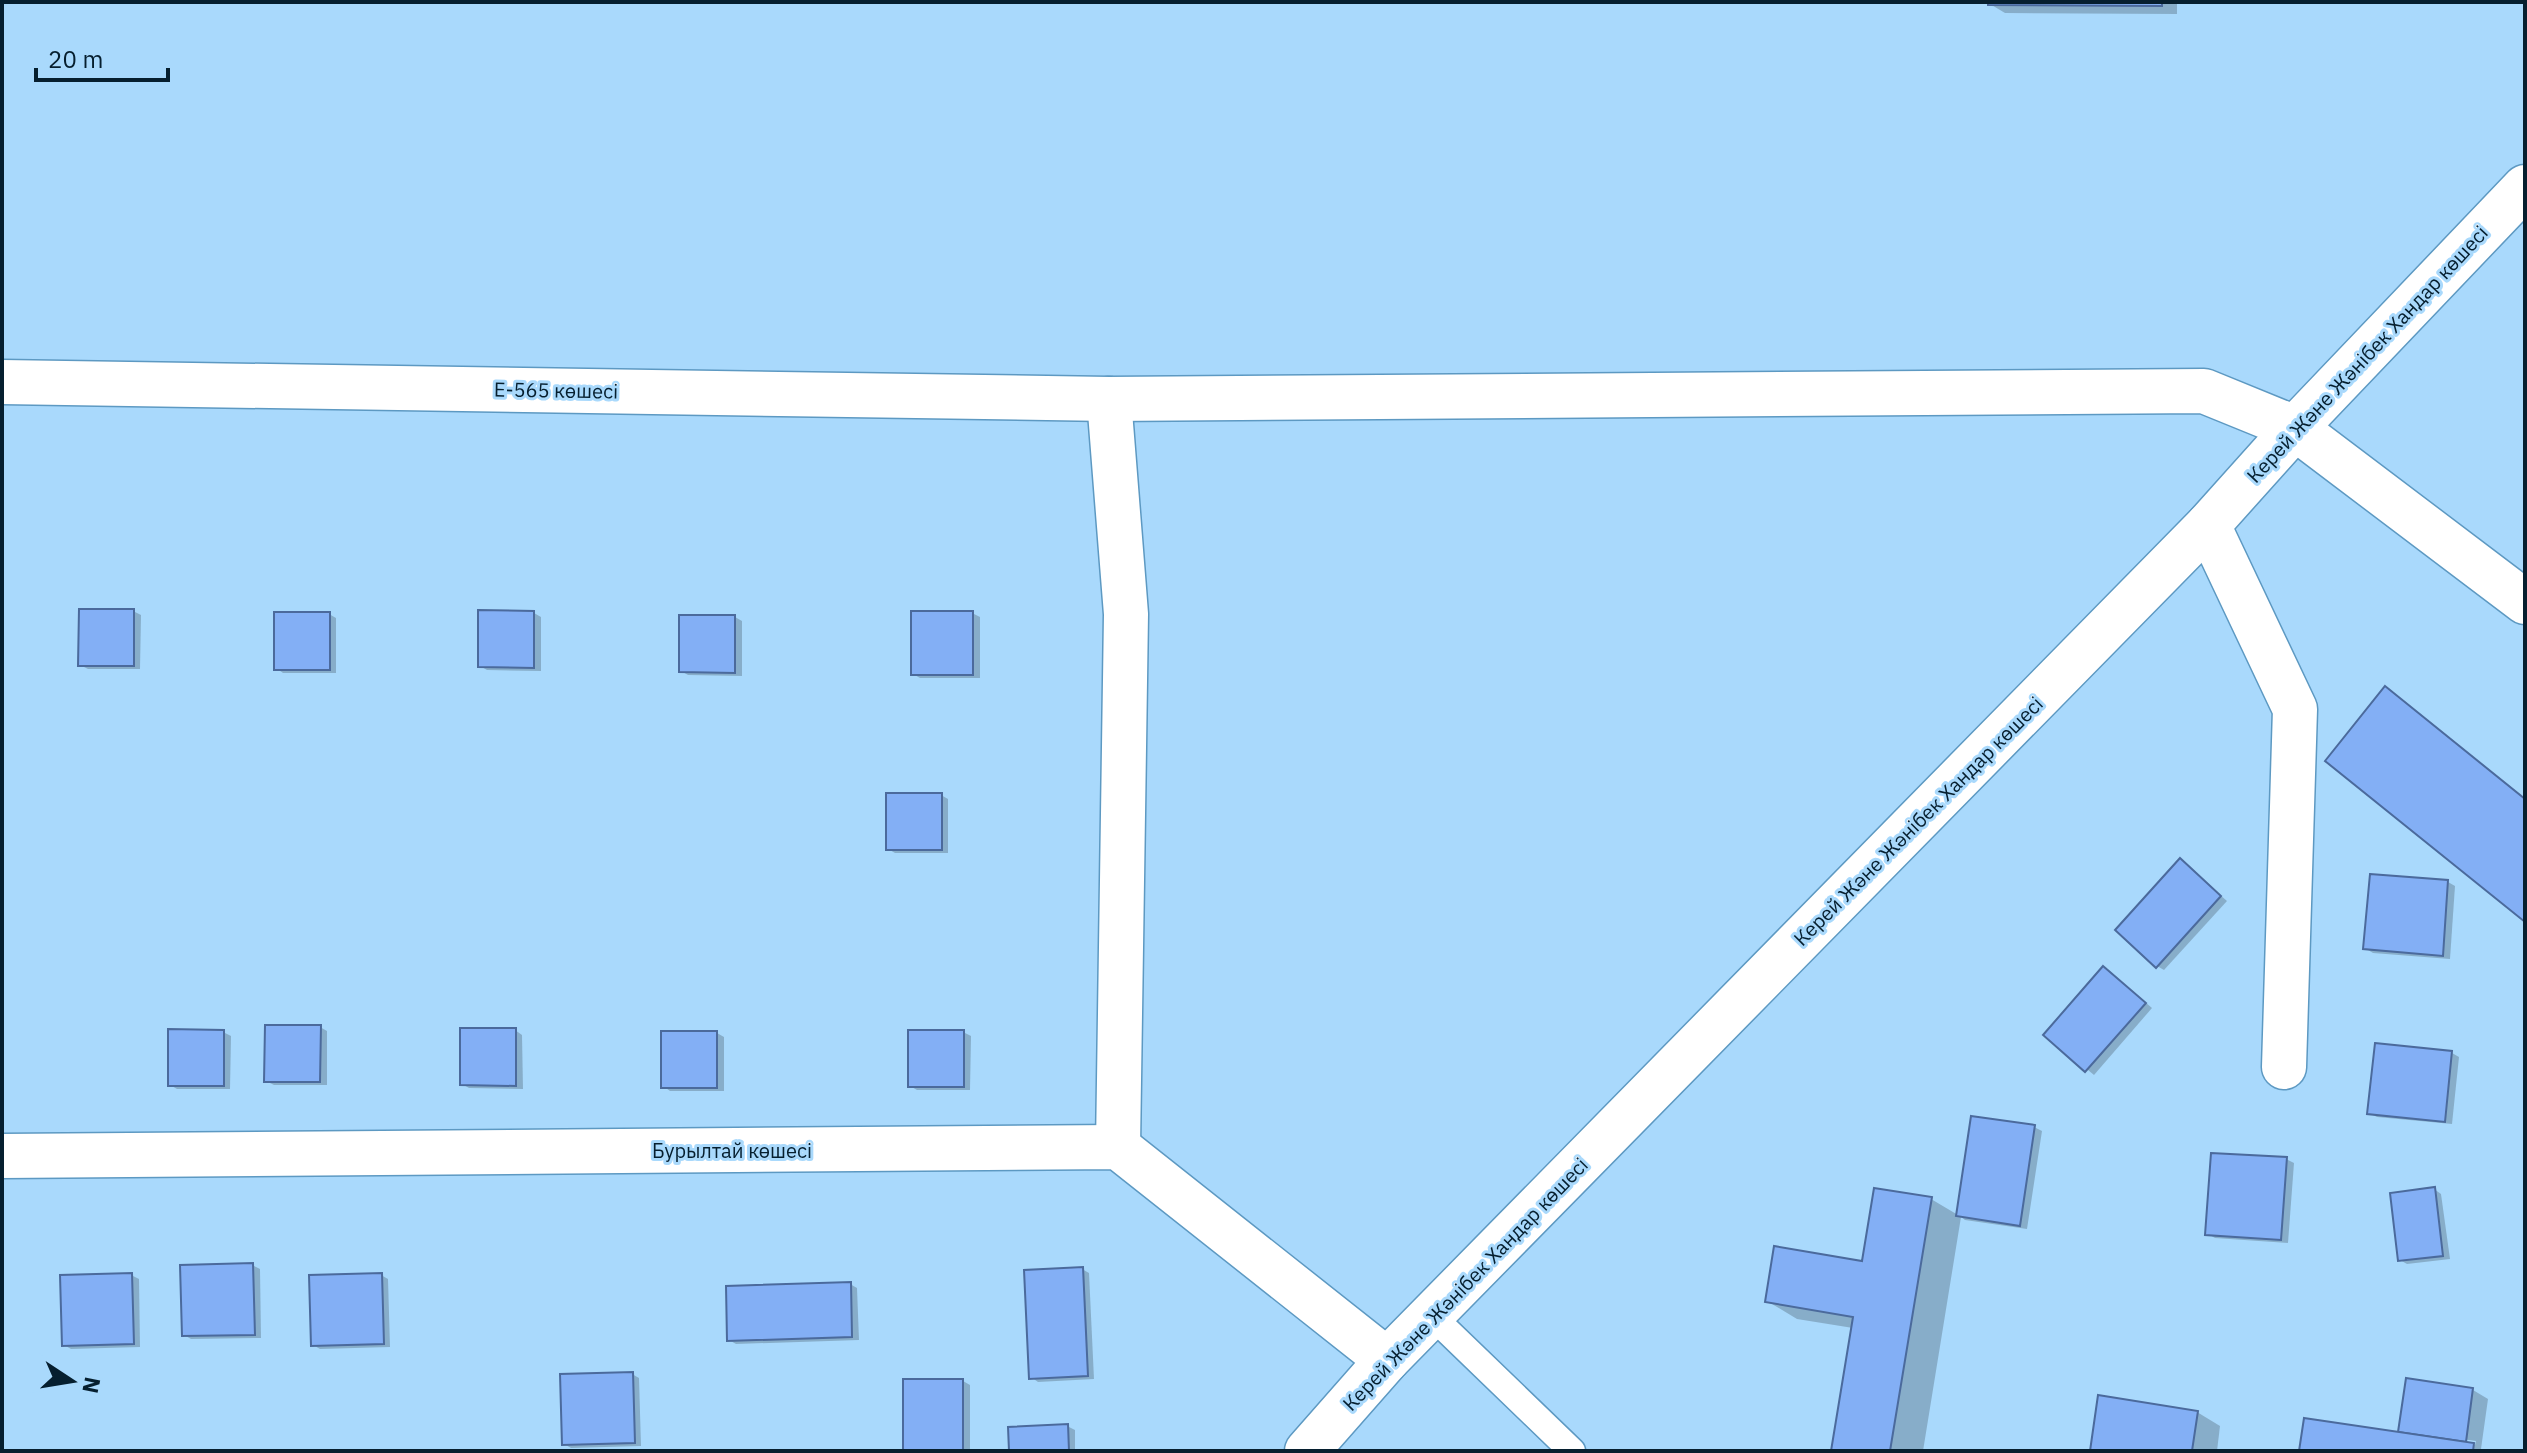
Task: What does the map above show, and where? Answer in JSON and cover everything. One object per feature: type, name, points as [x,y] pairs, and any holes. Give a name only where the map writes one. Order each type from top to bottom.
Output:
[{"type":"street","name":"Керей Және Жәнібек Хандар көшесі","points":[[1307,1451],[1387,1360],[2208,525],[2295,428],[2525,187]]},
{"type":"street","name":"Е-565 көшесі","points":[[2,382],[1109,399],[2204,391],[2295,428],[2525,602]]},
{"type":"street","points":[[1109,399],[1126,614],[1118,1147],[1387,1360]]},
{"type":"street","points":[[2208,525],[2295,709],[2284,1067]]},
{"type":"street","name":"Бурылтай көшесі","points":[[2,1156],[1118,1147]]},
{"type":"lane","points":[[1431,1315],[1572,1451]]},
{"type":"building","points":[[1988,2],[2162,2],[2162,6],[1988,5]]},
{"type":"building","points":[[79,609],[134,609],[134,666],[78,666]]},
{"type":"building","points":[[478,610],[534,611],[534,668],[478,667]]},
{"type":"building","points":[[911,611],[973,611],[973,675],[911,675]]},
{"type":"building","points":[[274,612],[330,612],[330,670],[274,670]]},
{"type":"building","points":[[679,615],[735,615],[735,673],[679,672]]},
{"type":"building","points":[[2385,686],[2525,799],[2525,922],[2325,761]]},
{"type":"building","points":[[886,793],[942,793],[942,850],[886,850]]},
{"type":"building","points":[[2180,858],[2221,896],[2156,968],[2115,930]]},
{"type":"building","points":[[2370,874],[2448,880],[2443,956],[2363,949]]},
{"type":"building","points":[[2103,966],[2146,1003],[2085,1072],[2043,1035]]},
{"type":"building","points":[[265,1025],[321,1025],[320,1082],[264,1082]]},
{"type":"building","points":[[460,1028],[516,1028],[516,1086],[460,1085]]},
{"type":"building","points":[[168,1029],[224,1030],[224,1086],[168,1086]]},
{"type":"building","points":[[908,1030],[964,1030],[964,1087],[908,1087]]},
{"type":"building","points":[[661,1031],[717,1031],[717,1088],[661,1088]]},
{"type":"building","points":[[2375,1043],[2452,1051],[2445,1122],[2367,1114]]},
{"type":"building","points":[[1971,1116],[2035,1125],[2020,1226],[1956,1216]]},
{"type":"building","points":[[2211,1153],[2287,1157],[2281,1240],[2205,1235]]},
{"type":"building","points":[[2435,1187],[2443,1256],[2398,1261],[2390,1193]]},
{"type":"building","points":[[1874,1188],[1932,1197],[1890,1451],[1831,1451],[1853,1317],[1765,1302],[1774,1246],[1862,1261]]},
{"type":"building","points":[[253,1263],[255,1335],[182,1336],[180,1265]]},
{"type":"building","points":[[1083,1267],[1088,1376],[1029,1379],[1024,1270]]},
{"type":"building","points":[[132,1273],[134,1344],[62,1346],[60,1275]]},
{"type":"building","points":[[382,1273],[384,1344],[311,1346],[309,1275]]},
{"type":"building","points":[[851,1282],[852,1337],[727,1341],[726,1286]]},
{"type":"building","points":[[633,1372],[635,1443],[562,1445],[560,1374]]},
{"type":"building","points":[[2406,1378],[2473,1388],[2466,1442],[2398,1432]]},
{"type":"building","points":[[903,1379],[963,1379],[963,1451],[903,1451]]},
{"type":"building","points":[[2098,1395],[2198,1411],[2192,1451],[2090,1451]]},
{"type":"building","points":[[2304,1418],[2474,1443],[2473,1451],[2299,1451]]},
{"type":"building","points":[[1068,1424],[1069,1451],[1009,1451],[1008,1427]]}]
